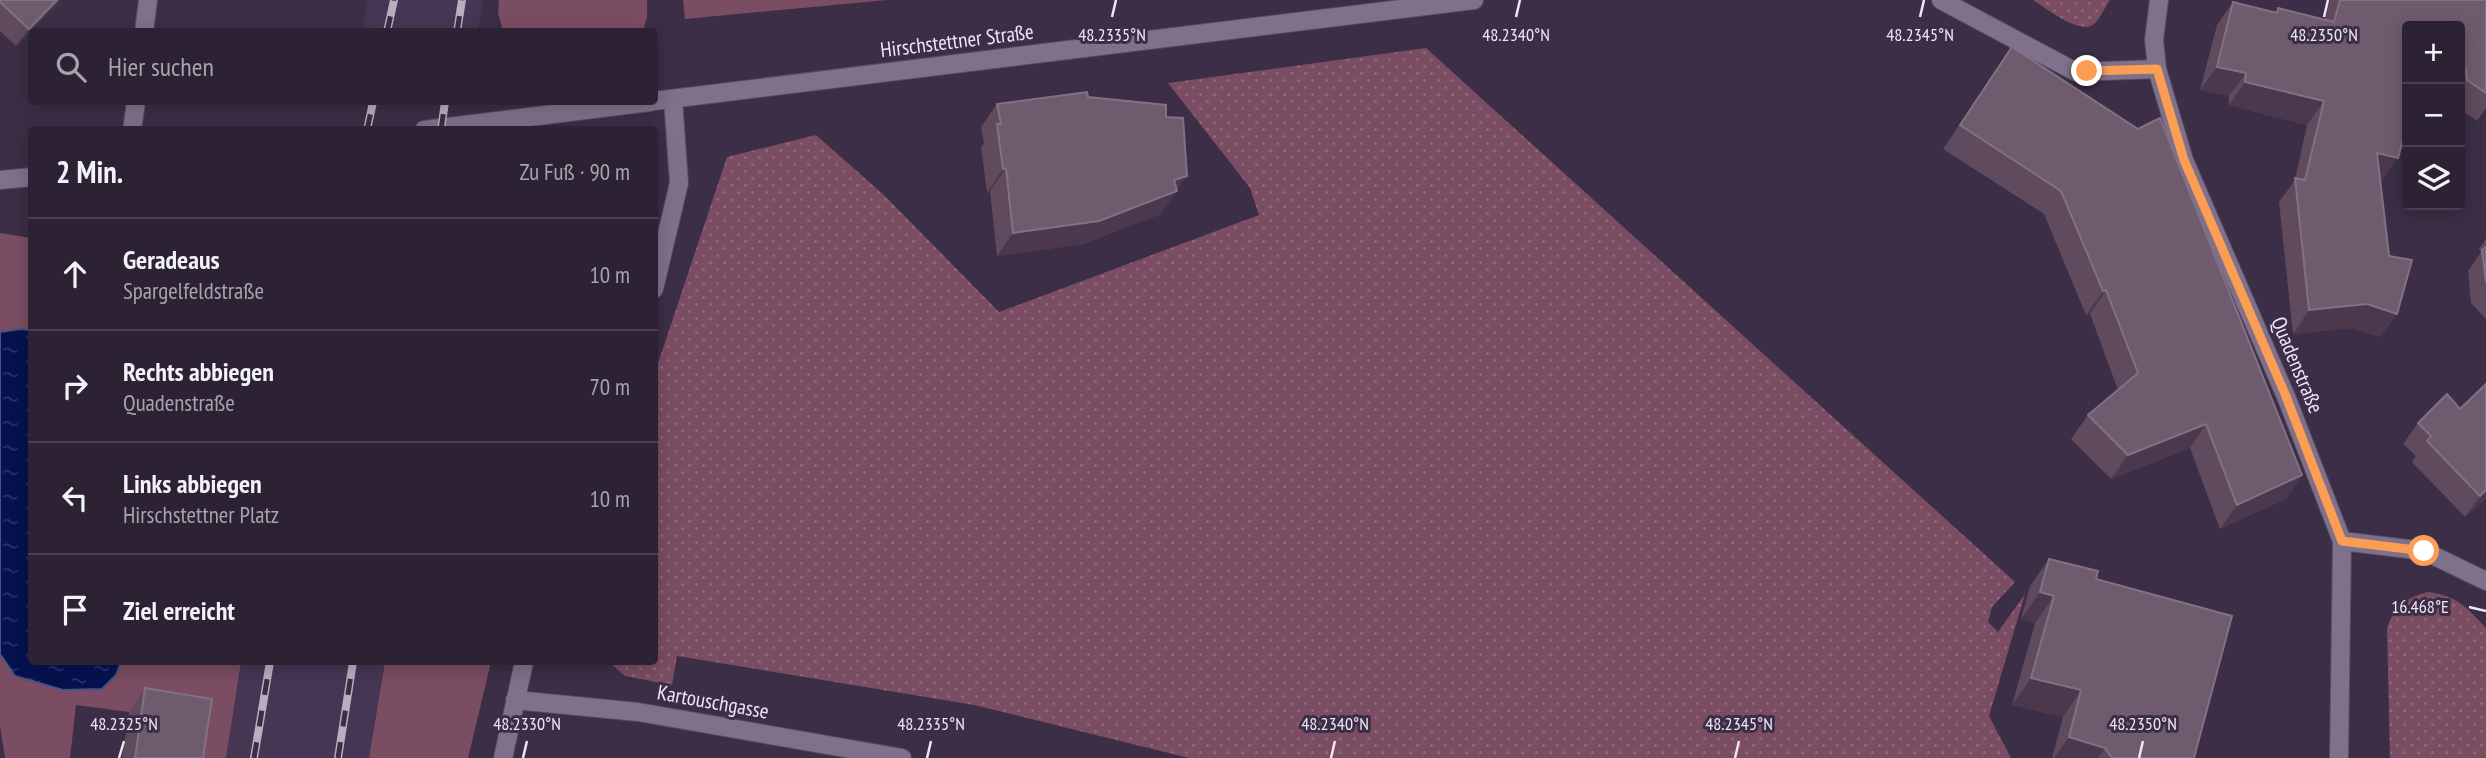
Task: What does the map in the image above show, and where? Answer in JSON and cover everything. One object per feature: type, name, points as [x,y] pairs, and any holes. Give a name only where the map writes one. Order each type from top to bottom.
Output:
[{"type":"street","points":[[144,28],[148,0]]},
{"type":"street","name":"Hirschstettner Straße","points":[[658,100],[1474,0]]},
{"type":"street","points":[[1941,0],[2076,72],[2157,69]]},
{"type":"street","name":"Quadenstraße","points":[[2159,0],[2154,40],[2157,69],[2184,160],[2285,394],[2342,541],[2339,758]]},
{"type":"street","points":[[658,272],[679,183],[673,99]]},
{"type":"street","points":[[133,126],[136,105]]},
{"type":"street","name":"Hirschstettner Straße","points":[[455,126],[621,105]]},
{"type":"street","points":[[0,180],[28,177]]},
{"type":"street","points":[[2342,541],[2424,551],[2486,581]]},
{"type":"street","points":[[503,758],[523,665]]},
{"type":"street","name":"Kartouschgasse","points":[[515,700],[638,712],[902,758]]},
{"type":"shaded area","points":[[368,0],[483,0],[478,28],[363,28]]},
{"type":"shaded area","points":[[499,0],[647,0],[644,28],[502,28],[498,13]]},
{"type":"shaded area","points":[[683,0],[887,0],[685,19]]},
{"type":"shaded area","points":[[2033,0],[2110,0],[2096,22],[2088,27],[2072,24]]},
{"type":"shaded area","points":[[1426,48],[2015,582],[1992,607],[1988,622],[1998,632],[2025,594],[1989,716],[2011,758],[1189,758],[974,705],[677,656],[672,685],[625,676],[612,665],[658,665],[658,363],[727,157],[816,135],[885,196],[999,312],[1259,215],[1250,188],[1168,83]]},
{"type":"shaded area","points":[[0,233],[28,238],[28,665],[241,665],[226,758],[190,758],[129,712],[76,705],[70,758],[5,758],[0,726]]},
{"type":"shaded area","points":[[2428,592],[2447,596],[2461,604],[2486,628],[2486,758],[2390,758],[2387,628],[2402,604]]},
{"type":"shaded area","points":[[241,665],[384,665],[369,758],[226,758]]},
{"type":"shaded area","points":[[384,665],[490,665],[468,758],[369,758]]},
{"type":"water","points":[[28,330],[28,665],[120,665],[116,675],[102,689],[63,690],[15,676],[0,654],[0,332]]},
{"type":"building","points":[[0,0],[57,0],[28,28]]},
{"type":"building","points":[[2340,0],[2486,0],[2486,93],[2467,80],[2465,21],[2402,21],[2402,143],[2398,158],[2377,153],[2389,256],[2412,260],[2397,314],[2367,304],[2309,310],[2295,178],[2305,180],[2324,101],[2245,82],[2246,73],[2217,67],[2233,2],[2277,13],[2278,8],[2334,22]]},
{"type":"building","points":[[2012,47],[2138,129],[2160,118],[2302,475],[2237,505],[2206,424],[2128,455],[2088,415],[2138,373],[2106,290],[2103,291],[2061,191],[1960,125]]},
{"type":"building","points":[[1087,92],[1088,97],[1166,105],[1166,117],[1183,118],[1187,176],[1174,180],[1177,191],[1099,221],[1013,233],[1006,168],[1003,169],[997,124],[1001,124],[997,104]]},
{"type":"building","points":[[2486,247],[2486,282],[2482,250]]},
{"type":"building","points":[[2486,384],[2486,490],[2480,496],[2427,441],[2431,436],[2418,423],[2447,394],[2460,409]]},
{"type":"building","points":[[2049,559],[2098,571],[2096,579],[2232,616],[2194,758],[2112,758],[2105,748],[2069,737],[2081,690],[2031,678],[2054,596],[2040,592]]},
{"type":"building","points":[[145,688],[212,699],[203,758],[135,758]]},
{"type":"railway","points":[[388,28],[394,0]]},
{"type":"railway","points":[[458,28],[462,0]]},
{"type":"railway","points":[[368,126],[372,105]]},
{"type":"railway","points":[[442,126],[445,105]]},
{"type":"railway","points":[[254,758],[270,665]]},
{"type":"railway","points":[[338,758],[353,665]]},
{"type":"route","points":[[2087,71],[2157,69],[2184,160],[2285,394],[2342,541],[2424,551]]}]
